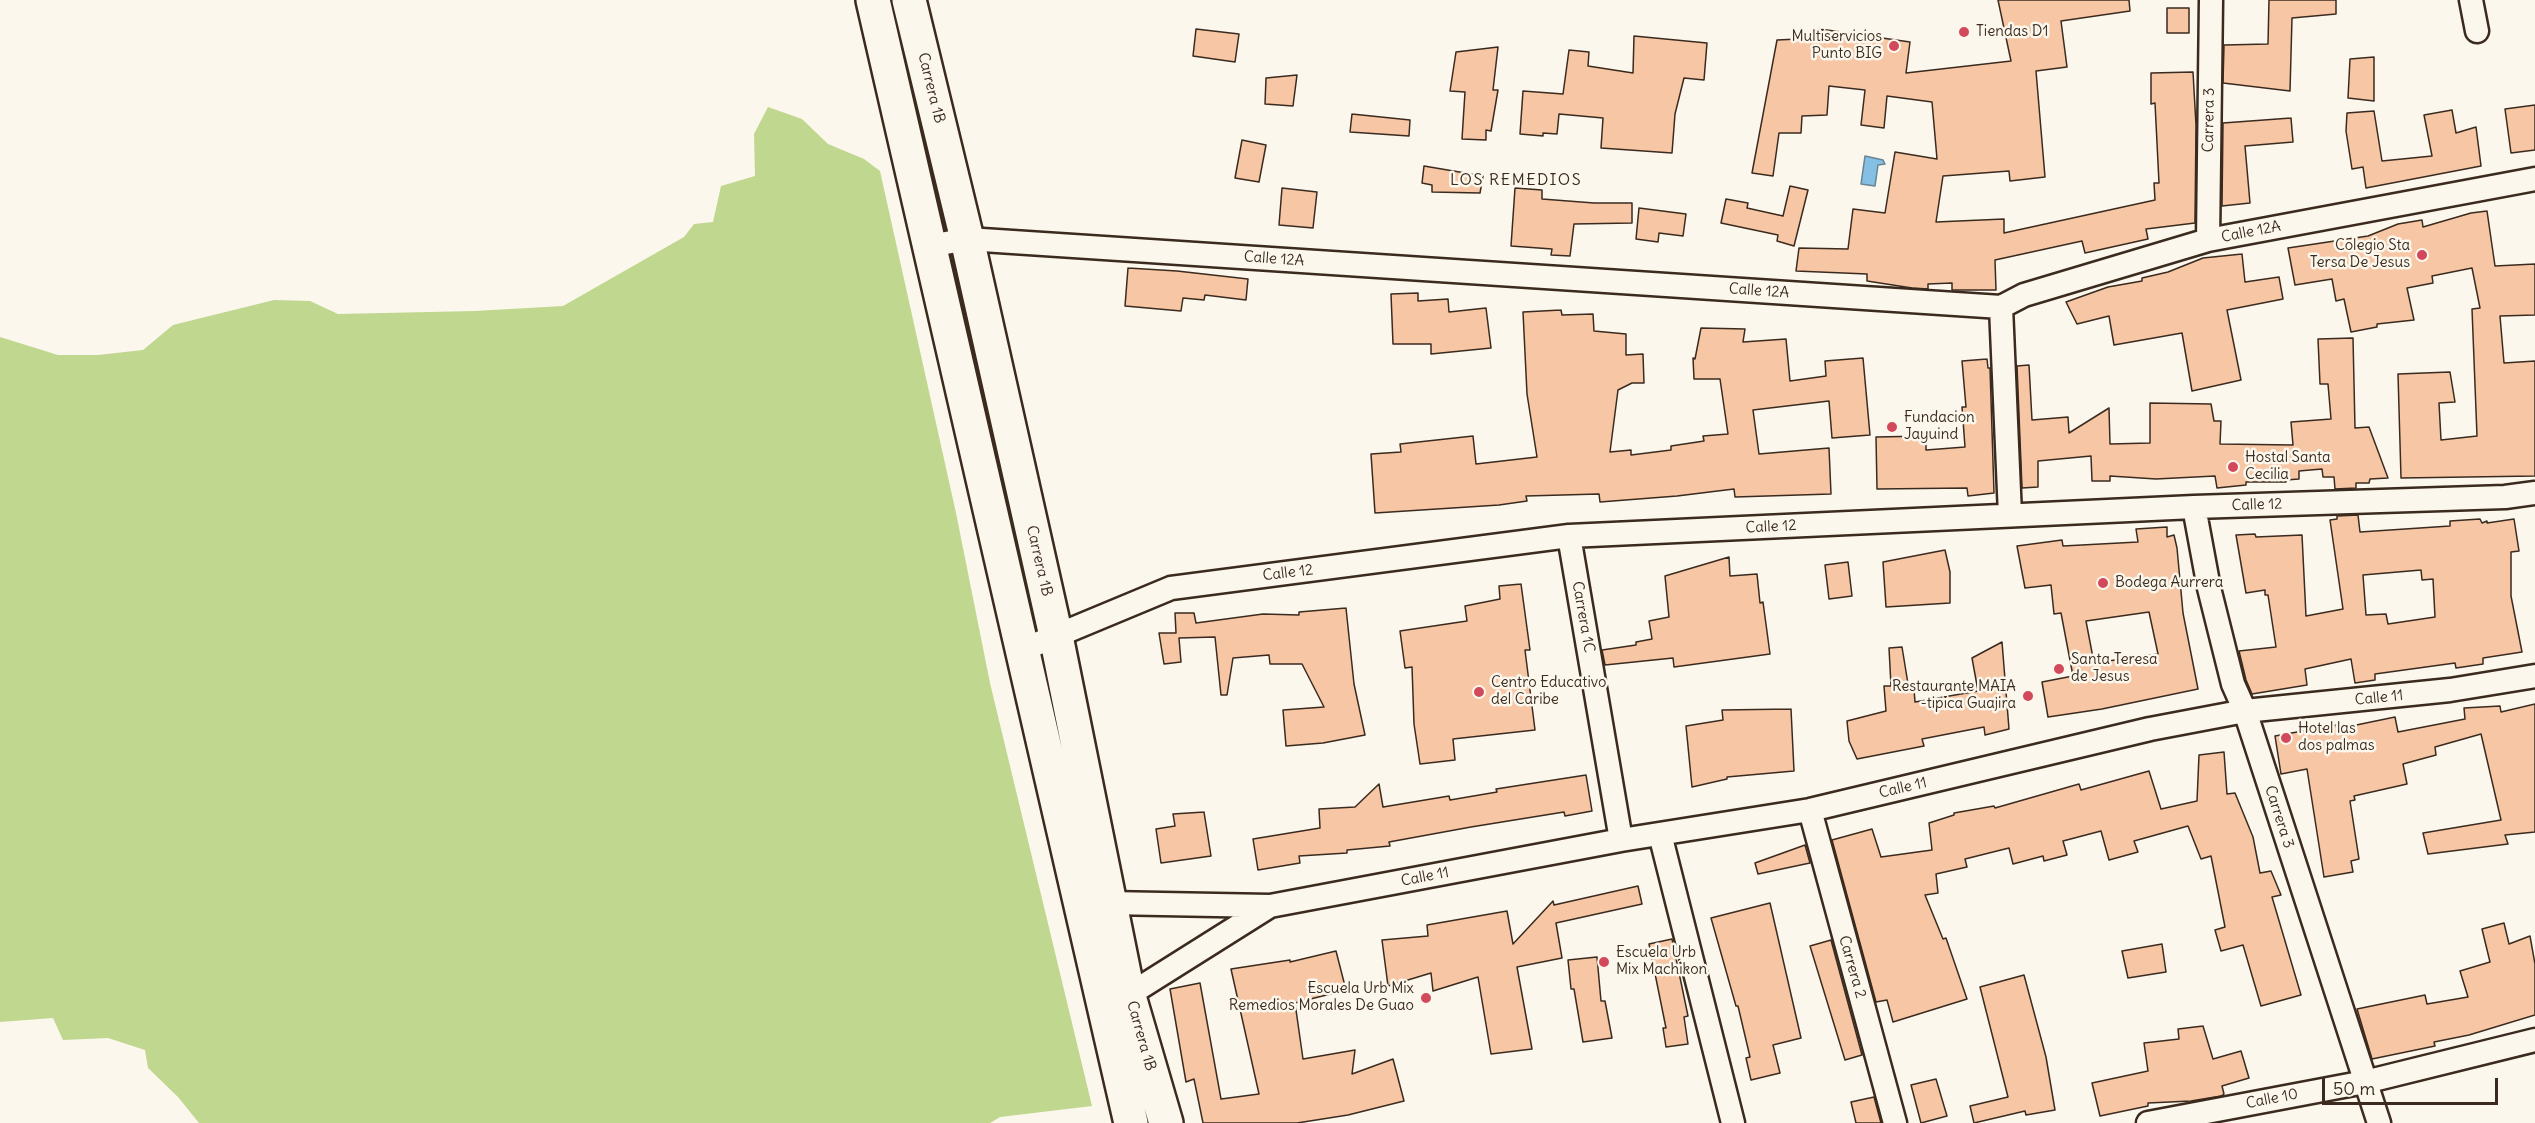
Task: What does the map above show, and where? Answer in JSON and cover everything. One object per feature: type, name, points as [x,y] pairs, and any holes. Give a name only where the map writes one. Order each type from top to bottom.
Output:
[{"type":"street","name":"Carrera 1B","points":[[873,0],[1022,650],[1096,906],[1117,1002],[1131,1123]]},
{"type":"street","name":"Carrera 1B","points":[[909,0],[967,239],[1056,636],[1096,906]]},
{"type":"street","name":"Carrera 3","points":[[2208,240],[2211,0]]},
{"type":"street","points":[[2471,0],[2477,31]]},
{"type":"street","name":"Calle 12A","points":[[930,246],[967,239],[2001,307],[2024,295],[2208,240],[2535,179]]},
{"type":"street","points":[[2001,307],[2010,515]]},
{"type":"street","name":"Calle 12","points":[[1022,650],[1171,588],[1569,536],[2194,507],[2505,497],[2535,493]]},
{"type":"street","name":"Carrera 3","points":[[2194,507],[2209,588],[2233,684],[2245,711],[2379,1123]]},
{"type":"street","name":"Carrera 1C","points":[[1569,536],[1621,840]]},
{"type":"street","name":"Calle 11","points":[[1270,906],[1621,840],[1810,810],[2150,729],[2245,711],[2450,690],[2535,676]]},
{"type":"street","name":"Carrera 2","points":[[1810,810],[1895,1123]]},
{"type":"street","points":[[1660,834],[1733,1123]]},
{"type":"street","points":[[1096,906],[1270,906]]},
{"type":"street","points":[[1117,1002],[1270,906]]},
{"type":"street","name":"Carrera 1B","points":[[1117,1002],[1166,1123]]},
{"type":"street","name":"Calle 10","points":[[2148,1123],[2365,1082],[2535,1040]]},
{"type":"green space","points":[[768,107],[802,119],[828,144],[864,159],[880,171],[956,513],[990,683],[1092,1106],[1000,1117],[990,1123],[199,1123],[178,1097],[148,1068],[145,1050],[108,1038],[63,1040],[53,1018],[0,1022],[0,337],[58,355],[98,355],[143,350],[173,325],[274,300],[310,301],[338,314],[475,311],[563,306],[684,237],[694,224],[713,222],[721,186],[755,176],[754,134]]},
{"type":"water","points":[[1865,156],[1883,160],[1885,164],[1878,165],[1875,186],[1861,184]]},
{"type":"building","points":[[1998,0],[2129,0],[2130,11],[2061,21],[2067,67],[2036,71],[2045,177],[2010,181],[2009,171],[1943,176],[1936,222],[2004,219],[2004,233],[2155,200],[2154,183],[2159,183],[2155,103],[2151,104],[2151,73],[2193,72],[2196,125],[2195,223],[2146,229],[2148,239],[2085,253],[2082,241],[1995,260],[1996,290],[1952,290],[1952,283],[1928,284],[1928,289],[1912,288],[1867,281],[1867,274],[1796,271],[1799,248],[1848,249],[1853,209],[1885,213],[1895,152],[1937,159],[1932,102],[1887,96],[1884,128],[1861,125],[1865,90],[1829,86],[1827,115],[1802,116],[1801,133],[1779,133],[1773,176],[1752,173],[1777,40],[1820,38],[1820,29],[1910,42],[1906,73],[2011,61]]},
{"type":"building","points":[[2269,0],[2336,0],[2336,14],[2292,18],[2290,91],[2223,83],[2224,45],[2268,44]]},
{"type":"building","points":[[2167,8],[2189,8],[2189,33],[2167,33]]},
{"type":"building","points":[[1196,29],[1239,34],[1235,62],[1193,56]]},
{"type":"building","points":[[1634,36],[1707,43],[1704,80],[1684,78],[1675,114],[1672,153],[1601,148],[1603,118],[1559,114],[1557,134],[1543,133],[1543,136],[1520,134],[1523,91],[1563,94],[1569,50],[1589,52],[1588,66],[1633,73]]},
{"type":"building","points":[[1498,47],[1493,90],[1498,90],[1491,131],[1486,130],[1486,140],[1462,139],[1465,92],[1450,91],[1456,52]]},
{"type":"building","points":[[2374,57],[2374,101],[2348,98],[2350,59]]},
{"type":"building","points":[[1297,75],[1293,106],[1265,104],[1266,78]]},
{"type":"building","points":[[2535,105],[2535,150],[2511,153],[2505,109]]},
{"type":"building","points":[[2452,110],[2456,133],[2476,127],[2481,166],[2366,188],[2363,167],[2352,169],[2346,131],[2347,113],[2374,111],[2382,161],[2432,156],[2424,115]]},
{"type":"building","points":[[1352,114],[1410,120],[1409,136],[1350,132]]},
{"type":"building","points":[[2291,118],[2293,142],[2245,146],[2250,203],[2222,206],[2223,123]]},
{"type":"building","points":[[1242,140],[1266,145],[1259,182],[1235,178]]},
{"type":"building","points":[[1424,166],[1483,176],[1480,193],[1432,192],[1432,185],[1422,183]]},
{"type":"building","points":[[1790,186],[1808,190],[1794,246],[1777,241],[1778,235],[1721,223],[1726,199],[1748,203],[1747,208],[1783,216]]},
{"type":"building","points":[[1282,188],[1317,192],[1313,228],[1279,225]]},
{"type":"building","points":[[1515,188],[1542,190],[1542,199],[1632,203],[1632,223],[1574,224],[1570,256],[1551,255],[1552,249],[1511,246]]},
{"type":"building","points":[[1639,208],[1686,214],[1683,236],[1659,233],[1658,242],[1636,239]]},
{"type":"building","points":[[2487,211],[2495,266],[2535,264],[2535,315],[2500,316],[2504,363],[2535,361],[2535,476],[2401,478],[2398,374],[2450,372],[2455,402],[2439,403],[2441,440],[2477,436],[2472,309],[2480,308],[2472,268],[2432,276],[2433,283],[2407,288],[2414,320],[2377,324],[2377,327],[2351,332],[2344,299],[2336,301],[2332,279],[2295,285],[2288,248],[2368,236],[2398,224],[2422,220],[2423,227],[2471,213]]},
{"type":"building","points":[[2242,254],[2245,282],[2279,277],[2283,299],[2227,310],[2241,380],[2192,391],[2182,333],[2114,345],[2109,316],[2077,324],[2066,302],[2108,287],[2142,281],[2142,278],[2168,272],[2203,258]]},
{"type":"building","points":[[1128,268],[1248,279],[1246,300],[1205,295],[1204,300],[1183,298],[1181,311],[1125,306]]},
{"type":"building","points":[[1418,293],[1418,301],[1448,299],[1449,312],[1486,308],[1491,348],[1431,354],[1431,344],[1393,344],[1391,294]]},
{"type":"building","points":[[1561,310],[1562,315],[1593,314],[1594,331],[1626,334],[1626,355],[1643,354],[1644,383],[1632,383],[1618,390],[1610,452],[1631,450],[1631,455],[1671,450],[1671,446],[1704,441],[1703,436],[1728,434],[1720,379],[1694,379],[1693,358],[1695,359],[1701,328],[1745,329],[1743,342],[1786,339],[1790,381],[1826,376],[1825,361],[1863,358],[1870,435],[1832,438],[1829,401],[1753,410],[1759,454],[1829,448],[1831,494],[1735,497],[1734,489],[1600,502],[1599,494],[1526,496],[1527,501],[1499,505],[1375,513],[1371,454],[1401,452],[1400,444],[1473,436],[1476,464],[1537,457],[1527,394],[1523,312]]},
{"type":"building","points":[[2353,338],[2355,428],[2369,427],[2388,478],[2370,479],[2369,483],[2356,483],[2356,488],[2335,489],[2334,477],[2323,477],[2322,469],[2299,471],[2299,479],[2286,480],[2286,482],[2246,482],[2246,485],[2217,488],[2215,476],[2156,479],[2110,476],[2110,481],[2092,481],[2091,456],[2038,461],[2038,487],[2022,488],[2017,366],[2029,365],[2032,420],[2068,417],[2069,433],[2109,408],[2110,444],[2150,443],[2150,403],[2211,404],[2214,421],[2221,421],[2220,444],[2293,445],[2291,422],[2331,419],[2328,384],[2320,384],[2318,339]]},
{"type":"building","points":[[1987,359],[1988,368],[1990,368],[1994,493],[1968,496],[1967,488],[1877,489],[1876,437],[1926,436],[1926,450],[1965,447],[1962,407],[1966,407],[1962,361]]},
{"type":"building","points":[[2358,515],[2360,532],[2450,526],[2450,521],[2480,519],[2482,523],[2487,521],[2487,523],[2514,519],[2519,551],[2511,552],[2511,596],[2522,652],[2483,658],[2483,664],[2456,668],[2455,663],[2375,674],[2375,680],[2355,683],[2351,659],[2305,669],[2307,685],[2252,694],[2239,651],[2276,647],[2268,595],[2265,595],[2265,590],[2246,593],[2236,535],[2255,534],[2256,537],[2302,535],[2306,616],[2343,609],[2330,520],[2337,519],[2337,516]],"holes":[[[2421,570],[2422,580],[2433,579],[2435,617],[2388,624],[2386,614],[2366,615],[2363,575]]]},
{"type":"building","points":[[2167,527],[2167,537],[2174,535],[2183,613],[2198,689],[2102,709],[2048,717],[2042,682],[2073,676],[2061,613],[2054,614],[2051,585],[2025,588],[2017,546],[2062,540],[2063,546],[2138,542],[2136,529]],"holes":[[[2149,612],[2158,654],[2094,663],[2086,621]]]},
{"type":"building","points":[[1945,550],[1950,572],[1950,603],[1886,607],[1883,562]]},
{"type":"building","points":[[1729,557],[1730,576],[1757,574],[1770,654],[1674,667],[1673,658],[1605,665],[1602,650],[1636,645],[1636,642],[1652,639],[1649,621],[1669,617],[1665,576]]},
{"type":"building","points":[[1848,562],[1852,596],[1829,599],[1825,565]]},
{"type":"building","points":[[1521,584],[1530,650],[1525,650],[1535,730],[1453,739],[1455,760],[1420,764],[1414,724],[1412,667],[1405,668],[1400,631],[1467,621],[1465,606],[1500,599],[1499,586]]},
{"type":"building","points":[[1346,608],[1354,684],[1365,735],[1323,743],[1286,746],[1283,710],[1324,707],[1302,664],[1270,664],[1269,655],[1233,658],[1227,695],[1221,695],[1215,637],[1179,638],[1181,662],[1164,664],[1159,633],[1176,633],[1175,613],[1194,613],[1196,623],[1263,614],[1299,615],[1299,612]]},
{"type":"building","points":[[2002,642],[2009,729],[1985,735],[1984,727],[1922,739],[1924,746],[1857,759],[1849,741],[1847,721],[1886,711],[1884,686],[1891,686],[1889,648],[1902,647],[1909,690],[1914,689],[1915,702],[1978,691],[1972,658]]},
{"type":"building","points":[[2535,704],[2535,832],[2505,835],[2508,844],[2428,854],[2423,833],[2501,820],[2481,734],[2435,747],[2436,755],[2403,764],[2407,784],[2354,796],[2355,800],[2350,801],[2359,859],[2351,861],[2353,872],[2324,877],[2307,769],[2281,774],[2275,736],[2336,725],[2337,729],[2395,717],[2398,732],[2465,719],[2464,708],[2500,706],[2501,712]]},
{"type":"building","points":[[1791,709],[1794,771],[1727,777],[1727,779],[1692,787],[1686,726],[1723,720],[1722,710]]},
{"type":"building","points":[[2224,752],[2227,794],[2235,793],[2253,837],[2260,873],[2271,871],[2281,895],[2272,897],[2301,995],[2261,1006],[2243,945],[2221,951],[2215,930],[2225,927],[2211,856],[2201,859],[2188,826],[2134,841],[2138,852],[2109,860],[2101,831],[2063,841],[2067,855],[2044,861],[2043,856],[2013,864],[2009,848],[1965,859],[1967,867],[1936,874],[1938,893],[1925,895],[1943,939],[1946,938],[1967,999],[1893,1022],[1887,1000],[1876,1002],[1832,840],[1872,829],[1881,857],[1932,850],[1929,823],[1954,815],[1954,813],[1994,806],[1995,808],[2079,784],[2081,790],[2149,771],[2161,809],[2197,801],[2199,755]]},
{"type":"building","points":[[1586,775],[1592,811],[1565,816],[1564,812],[1471,827],[1389,842],[1390,846],[1347,850],[1347,853],[1299,856],[1300,863],[1258,870],[1253,839],[1320,828],[1319,809],[1355,807],[1379,784],[1383,807],[1449,796],[1450,800],[1497,792],[1496,789]]},
{"type":"building","points":[[1204,812],[1211,856],[1161,863],[1156,829],[1175,826],[1173,814]]},
{"type":"building","points":[[1805,845],[1810,863],[1758,874],[1755,863]]},
{"type":"building","points":[[1638,886],[1642,904],[1556,923],[1562,958],[1517,967],[1532,1049],[1491,1054],[1478,977],[1433,991],[1431,973],[1388,986],[1382,940],[1428,936],[1427,925],[1507,911],[1513,944],[1553,901],[1554,905]]},
{"type":"building","points":[[1770,903],[1801,1038],[1773,1045],[1780,1073],[1751,1080],[1746,1058],[1750,1057],[1738,1006],[1736,1006],[1711,918]]},
{"type":"building","points":[[2504,923],[2509,944],[2530,936],[2535,964],[2535,1015],[2469,1035],[2434,1042],[2435,1046],[2372,1059],[2357,1009],[2425,995],[2427,1004],[2468,997],[2460,971],[2490,962],[2482,929]]},
{"type":"building","points":[[1672,939],[1688,1016],[1684,1017],[1688,1044],[1666,1047],[1663,1028],[1666,1028],[1649,944]]},
{"type":"building","points":[[1831,940],[1862,1055],[1845,1060],[1810,946]]},
{"type":"building","points":[[2162,944],[2166,972],[2128,978],[2122,951]]},
{"type":"building","points":[[1336,951],[1346,990],[1295,1003],[1303,1059],[1355,1050],[1352,1074],[1393,1059],[1404,1101],[1348,1115],[1297,1123],[1203,1123],[1194,1079],[1186,1082],[1170,989],[1200,983],[1221,1099],[1259,1094],[1231,969],[1290,960],[1290,962]]},
{"type":"building","points":[[1597,957],[1601,1001],[1605,1001],[1612,1038],[1583,1042],[1574,989],[1571,989],[1568,960]]},
{"type":"building","points":[[2024,975],[2046,1057],[2055,1110],[2026,1115],[2025,1111],[1974,1123],[1970,1106],[2008,1097],[1980,987]]},
{"type":"building","points":[[2203,1026],[2213,1059],[2241,1051],[2249,1078],[2222,1086],[2224,1094],[2221,1096],[2191,1101],[2148,1103],[2148,1106],[2100,1116],[2092,1083],[2148,1071],[2144,1043],[2179,1039],[2178,1029]]},
{"type":"building","points":[[1936,1079],[1947,1116],[1921,1123],[1911,1085]]},
{"type":"building","points":[[1874,1097],[1881,1123],[1856,1123],[1851,1102]]},
{"type":"place","name":"Tiendas D1","points":[[1964,32]]},
{"type":"place","name":"Multiservicios Punto BIG","points":[[1894,46]]},
{"type":"place","name":"Colegio Sta Tersa De Jesus","points":[[2422,255]]},
{"type":"place","name":"Fundacion Jayuind","points":[[1892,427]]},
{"type":"place","name":"Hostal Santa Cecilia","points":[[2233,467]]},
{"type":"place","name":"Bodega Aurrera","points":[[2103,583]]},
{"type":"place","name":"Santa Teresa de Jesus","points":[[2059,669]]},
{"type":"place","name":"Centro Educativo del Caribe","points":[[1479,692]]},
{"type":"place","name":"Restaurante MAIA -tipica Guajira","points":[[2028,696]]},
{"type":"place","name":"Hotel las dos palmas","points":[[2286,738]]},
{"type":"place","name":"Escuela Urb Mix Machikon","points":[[1604,962]]},
{"type":"place","name":"Escuela Urb Mix Remedios Morales De Guao","points":[[1426,998]]},
{"type":"district","name":"LOS REMEDIOS","points":[[1516,180]]}]
